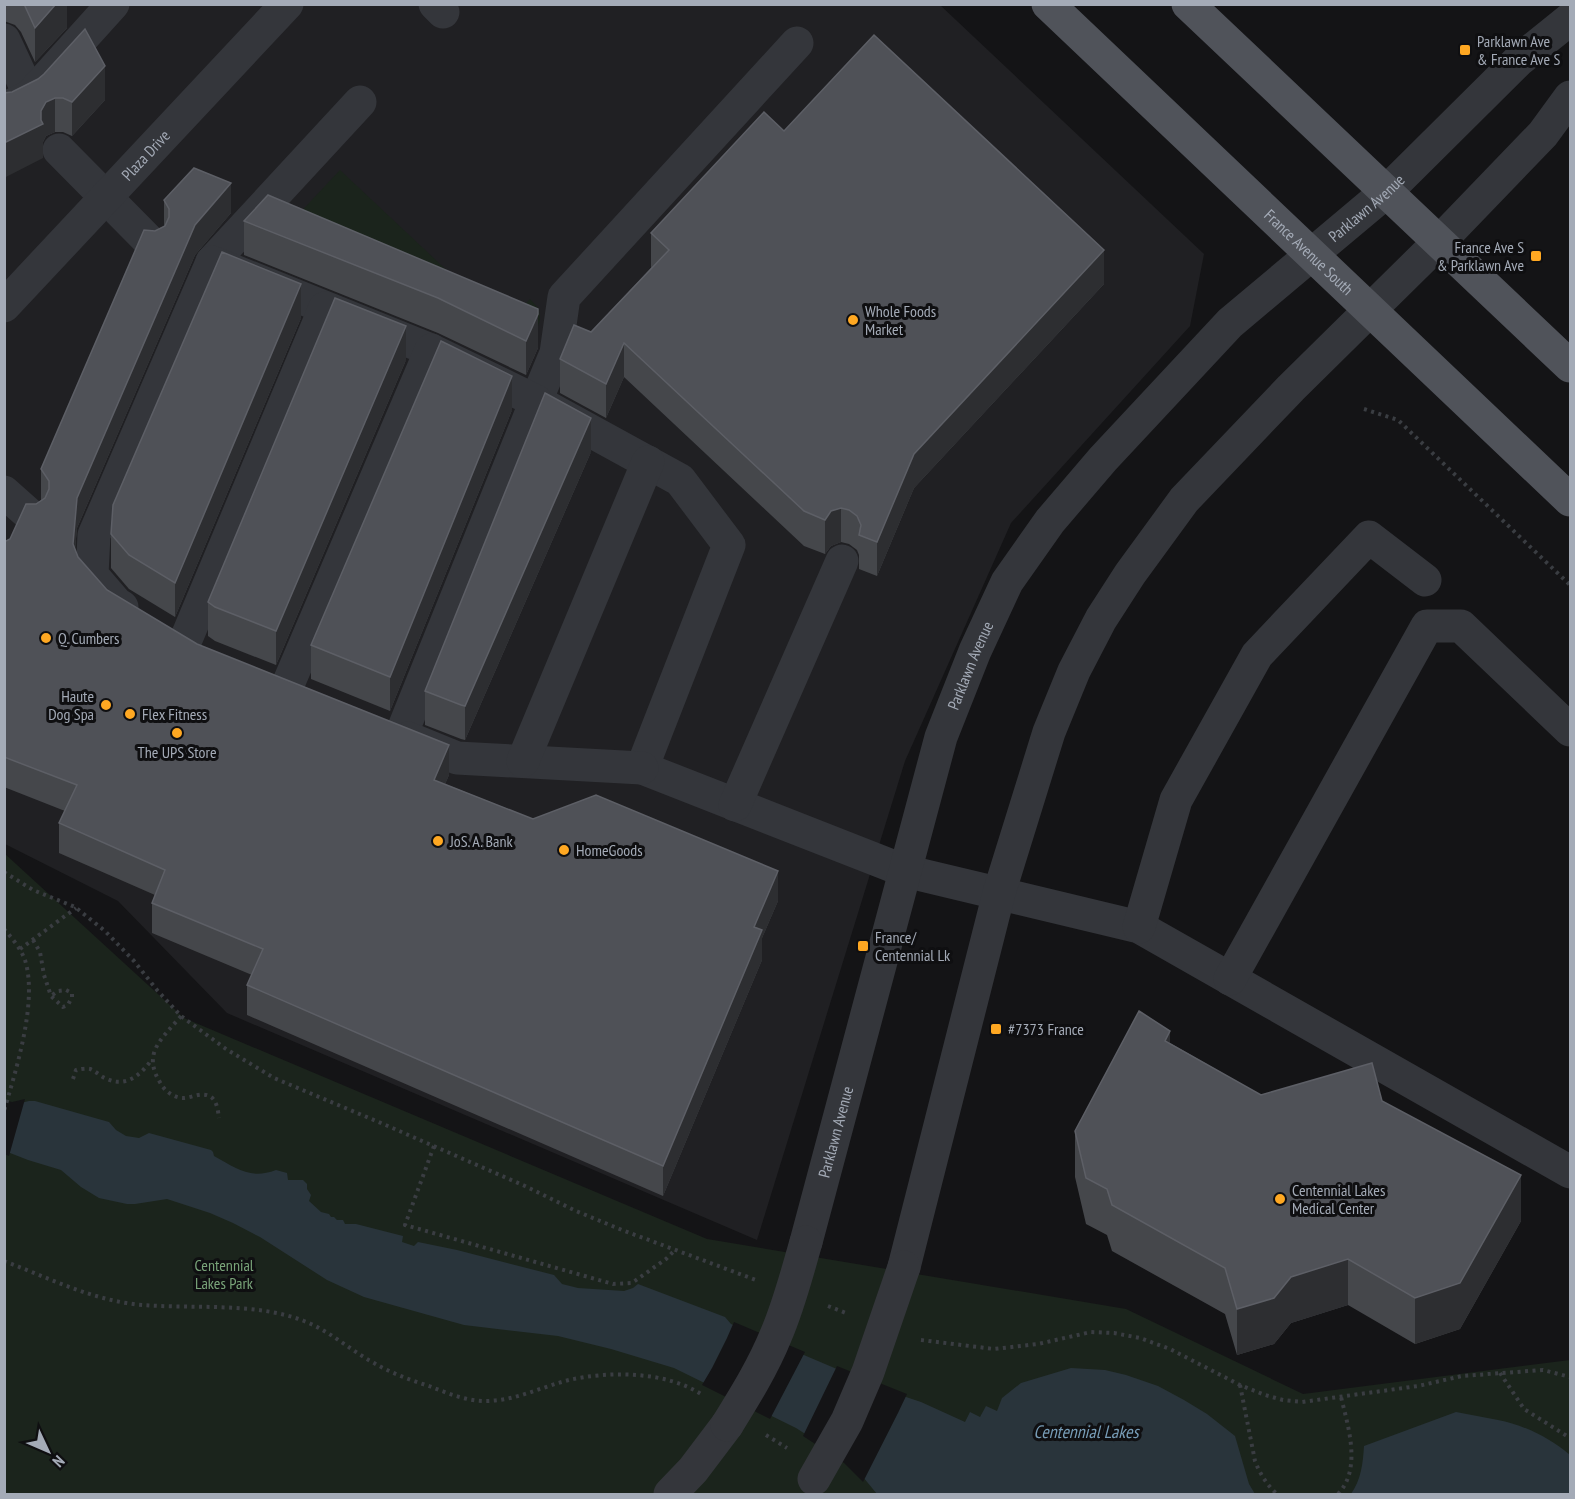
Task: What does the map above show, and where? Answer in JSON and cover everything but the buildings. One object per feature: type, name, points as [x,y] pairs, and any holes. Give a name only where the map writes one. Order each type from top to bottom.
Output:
[{"type":"main road","name":"France Avenue South","points":[[1048,4],[1570,500]]},
{"type":"main road","points":[[1188,4],[1570,366]]},
{"type":"street","points":[[17,103],[113,4]]},
{"type":"street","name":"Plaza Drive","points":[[4,306],[287,4]]},
{"type":"street","name":"Parklawn Avenue","points":[[670,1494],[693,1470],[728,1425],[755,1380],[788,1303],[941,737],[975,651],[1007,582],[1050,521],[1103,459],[1230,322],[1386,192],[1518,61],[1570,19]]},
{"type":"street","points":[[4,40],[17,103]]},
{"type":"street","points":[[401,735],[556,352],[564,297],[797,43]]},
{"type":"street","points":[[808,1487],[847,1421],[868,1372],[904,1267],[999,893],[1049,732],[1074,671],[1101,619],[1130,574],[1184,501],[1291,388],[1439,242],[1543,134],[1570,97]]},
{"type":"street","points":[[325,308],[196,651],[117,604],[92,574],[94,535],[212,262],[360,102]]},
{"type":"street","points":[[59,150],[151,243]]},
{"type":"street","points":[[212,262],[431,350],[536,401],[680,480],[729,545],[642,768]]},
{"type":"street","points":[[317,702],[271,683],[431,350]]},
{"type":"street","points":[[523,762],[648,462]]},
{"type":"street","points":[[4,492],[31,516]]},
{"type":"street","points":[[1139,927],[1176,800],[1257,655],[1369,537],[1425,580]]},
{"type":"street","points":[[735,805],[842,561]]},
{"type":"street","points":[[1230,979],[1427,626],[1461,626],[1570,730]]},
{"type":"street","points":[[369,723],[457,758],[642,768],[905,871],[1139,927],[1570,1172]]},
{"type":"path","points":[[1364,409],[1398,420],[1570,585]]},
{"type":"path","points":[[4,872],[33,890],[76,908],[105,931],[181,1016],[226,1049],[274,1078],[434,1146],[576,1211],[764,1283]]},
{"type":"path","points":[[20,950],[76,908]]},
{"type":"path","points":[[4,929],[24,959],[27,971],[28,1009],[13,1082],[4,1111]]},
{"type":"path","points":[[33,940],[40,952],[51,996],[63,1007],[68,1005],[72,993],[66,990],[58,991],[51,996]]},
{"type":"path","points":[[181,1016],[153,1051],[152,1065],[164,1088],[174,1096],[211,1097],[215,1102],[219,1118]]},
{"type":"path","points":[[73,1079],[76,1070],[89,1068],[106,1079],[123,1082],[142,1072],[152,1059]]},
{"type":"path","points":[[434,1146],[405,1225],[613,1284],[632,1283],[675,1250]]},
{"type":"path","points":[[4,1261],[71,1287],[113,1300],[140,1305],[245,1309],[290,1316],[322,1330],[374,1363],[464,1399],[500,1401],[569,1380],[612,1375],[657,1378],[675,1382],[688,1386],[707,1398]]},
{"type":"path","points":[[819,1303],[852,1316]]},
{"type":"path","points":[[918,1340],[994,1349],[1038,1344],[1091,1332],[1114,1333],[1140,1338],[1170,1349],[1240,1385],[1265,1395],[1302,1402],[1418,1386],[1462,1376],[1544,1370],[1570,1377]]},
{"type":"path","points":[[1500,1373],[1524,1409],[1570,1438]]},
{"type":"path","points":[[1240,1385],[1255,1461],[1268,1485],[1277,1494]]},
{"type":"path","points":[[1338,1494],[1346,1484],[1352,1465],[1349,1435],[1341,1397]]},
{"type":"path","points":[[765,1434],[794,1453]]},
{"type":"shaded area","points":[[5,5],[940,5],[1204,254],[1190,326],[1011,523],[905,761],[757,1240],[227,1013],[118,901],[5,844],[4,544],[8,541],[4,537]]},
{"type":"green space","points":[[340,170],[505,325],[530,299],[539,309],[540,320],[533,341],[280,234]]},
{"type":"green space","name":"Centennial Lakes Park","points":[[4,853],[184,1018],[707,1239],[1126,1309],[1303,1394],[1570,1360],[1570,1494],[5,1494]]},
{"type":"water","name":"Centennial Lakes","points":[[29,1101],[109,1122],[126,1136],[139,1138],[149,1133],[211,1150],[214,1156],[243,1171],[258,1174],[276,1170],[287,1173],[288,1180],[303,1180],[307,1184],[311,1195],[309,1201],[321,1212],[337,1220],[343,1220],[345,1224],[356,1224],[403,1236],[402,1242],[414,1246],[418,1242],[457,1250],[554,1275],[562,1284],[578,1288],[624,1291],[638,1284],[725,1317],[731,1324],[965,1422],[970,1412],[980,1417],[986,1406],[997,1411],[1002,1398],[1021,1383],[1071,1368],[1105,1370],[1126,1375],[1158,1386],[1184,1400],[1207,1414],[1235,1436],[1249,1484],[1255,1494],[877,1494],[863,1477],[821,1444],[796,1428],[674,1368],[558,1336],[464,1325],[364,1297],[327,1280],[260,1237],[210,1213],[167,1199],[127,1204],[99,1198],[81,1187],[61,1170],[5,1151],[4,1103],[12,1105]]},
{"type":"water","points":[[1456,1412],[1517,1425],[1536,1433],[1562,1449],[1570,1455],[1570,1494],[1351,1494],[1361,1471],[1364,1446]]},
{"type":"pier","points":[[25,1099],[9,1156],[4,1154],[4,1100],[12,1102]]},
{"type":"pier","points":[[734,1322],[805,1352],[770,1419],[702,1385]]},
{"type":"pier","points":[[837,1366],[907,1394],[863,1482],[844,1463],[803,1436]]},
{"type":"place","name":"Parklawn Ave & France Ave S","points":[[1465,50]]},
{"type":"place","name":"France Ave S & Parklawn Ave","points":[[1536,256]]},
{"type":"place","name":"Whole Foods Market","points":[[853,320]]},
{"type":"place","name":"Q. Cumbers","points":[[46,638]]},
{"type":"place","name":"Haute Dog Spa","points":[[106,705]]},
{"type":"place","name":"Flex Fitness","points":[[130,714]]},
{"type":"place","name":"The UPS Store","points":[[177,733]]},
{"type":"place","name":"JoS. A. Bank","points":[[438,841]]},
{"type":"place","name":"HomeGoods","points":[[564,850]]},
{"type":"place","name":"France/ Centennial Lk","points":[[863,946]]},
{"type":"place","name":"#7373 France","points":[[996,1029]]},
{"type":"place","name":"Centennial Lakes Medical Center","points":[[1280,1199]]}]
